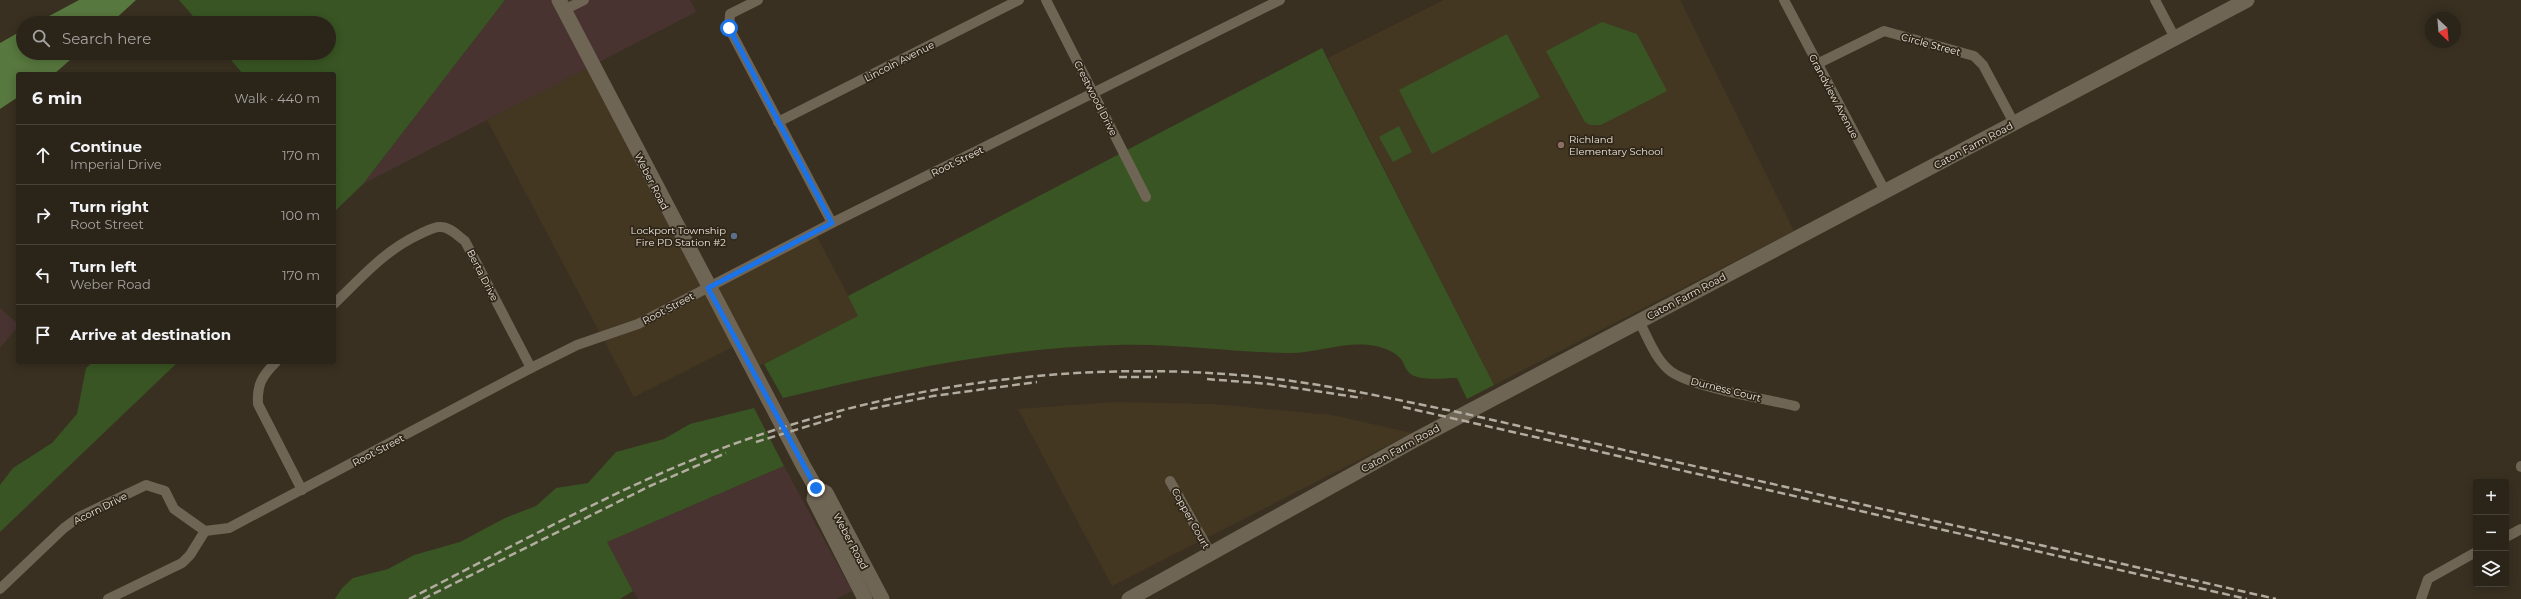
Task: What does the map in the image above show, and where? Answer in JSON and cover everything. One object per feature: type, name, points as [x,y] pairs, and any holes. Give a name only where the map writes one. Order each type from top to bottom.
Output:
[{"type":"street","points":[[562,5],[584,0]]},
{"type":"street","points":[[758,0],[730,14],[729,28],[832,223]]},
{"type":"street","name":"Lincoln Avenue","points":[[778,122],[1019,0]]},
{"type":"street","name":"Crestwood Drive","points":[[1046,0],[1146,196]]},
{"type":"street","name":"Root Street","points":[[205,531],[229,528],[531,368],[577,345],[638,324],[832,223],[1280,0]]},
{"type":"street","name":"Grandview Avenue","points":[[1784,0],[1885,191]]},
{"type":"street","points":[[2155,0],[2175,38]]},
{"type":"street","name":"Caton Farm Road","points":[[1129,599],[1411,442],[1508,390],[2247,0]]},
{"type":"street","name":"Weber Road","points":[[562,5],[708,288],[804,467],[816,488],[826,493],[882,599]]},
{"type":"street","name":"Circle Street","points":[[1817,64],[1884,31],[1974,56],[1982,65],[2014,123]]},
{"type":"street","name":"Berta Drive","points":[[336,302],[384,254],[428,230],[441,227],[450,230],[465,241],[531,368]]},
{"type":"street","name":"Durness Court","points":[[1639,321],[1656,355],[1670,371],[1688,381],[1795,406]]},
{"type":"street","points":[[274,364],[262,375],[257,388],[258,404],[302,490]]},
{"type":"street","name":"Copper Court","points":[[1170,481],[1211,554]]},
{"type":"street","name":"Acorn Drive","points":[[0,589],[64,528],[79,518],[146,485],[165,491],[174,509],[205,531]]},
{"type":"street","name":"Weber Road","points":[[816,488],[814,499],[865,599]]},
{"type":"street","points":[[2509,535],[2521,529]]},
{"type":"street","points":[[108,599],[182,562],[190,555],[205,531]]},
{"type":"street","points":[[2421,599],[2428,579],[2473,554]]},
{"type":"shaded area","points":[[505,0],[690,0],[696,12],[363,184]]},
{"type":"shaded area","name":"Richland Elementary School","points":[[1444,0],[1680,0],[1794,231],[1494,385],[1328,58]]},
{"type":"shaded area","points":[[591,66],[737,345],[634,397],[487,120]]},
{"type":"shaded area","points":[[816,235],[859,316],[755,368],[711,289]]},
{"type":"shaded area","points":[[0,308],[16,322],[16,329],[0,348]]},
{"type":"shaded area","points":[[1114,402],[1212,404],[1332,415],[1412,433],[1112,586],[1018,409]]},
{"type":"shaded area","points":[[784,466],[852,591],[836,599],[638,599],[606,542]]},
{"type":"green space","points":[[79,0],[136,0],[119,16],[49,16]]},
{"type":"green space","points":[[179,0],[505,0],[363,184],[336,210],[336,72],[241,72],[231,60],[336,60],[336,16],[193,16]]},
{"type":"green space","points":[[1602,22],[1637,34],[1667,91],[1601,125],[1590,125],[1585,122],[1546,51]]},
{"type":"green space","points":[[16,34],[16,60],[70,60],[56,72],[16,72],[16,98],[0,109],[0,43]]},
{"type":"green space","points":[[1507,34],[1540,97],[1432,154],[1399,90]]},
{"type":"green space","points":[[1322,48],[1494,385],[1467,399],[1457,378],[1428,379],[1417,377],[1412,375],[1406,369],[1402,360],[1394,353],[1381,347],[1369,345],[1348,345],[1307,352],[1286,353],[1158,345],[1116,345],[1031,351],[948,362],[783,398],[764,364],[858,316],[848,296]]},
{"type":"green space","points":[[1399,126],[1412,152],[1393,162],[1379,137]]},
{"type":"green space","points":[[91,364],[176,364],[0,532],[0,485],[13,468],[52,443],[77,414],[86,368]]},
{"type":"green space","points":[[754,408],[784,466],[607,542],[633,591],[620,599],[335,599],[342,588],[353,578],[388,569],[414,555],[460,542],[505,518],[536,506],[556,488],[588,483],[616,452],[664,439],[690,424]]},
{"type":"railway","points":[[409,599],[554,524],[628,488],[702,456],[766,433],[832,413],[898,397],[966,385],[1033,376],[1101,372],[1170,371],[1238,375],[1295,381],[1462,413],[2276,599]]},
{"type":"railway","points":[[1119,377],[1157,377]]},
{"type":"railway","points":[[1207,379],[1269,384],[1362,398]]},
{"type":"railway","points":[[870,409],[933,396],[1037,382]]},
{"type":"railway","points":[[1403,407],[2247,599]]},
{"type":"railway","points":[[756,442],[841,416]]},
{"type":"railway","points":[[423,599],[650,486],[726,453]]},
{"type":"place","name":"Richland Elementary School","points":[[1561,145]]},
{"type":"place","name":"Lockport Township Fire PD Station #2","points":[[734,236]]},
{"type":"route","points":[[729,28],[832,223],[708,288],[816,488]]}]
